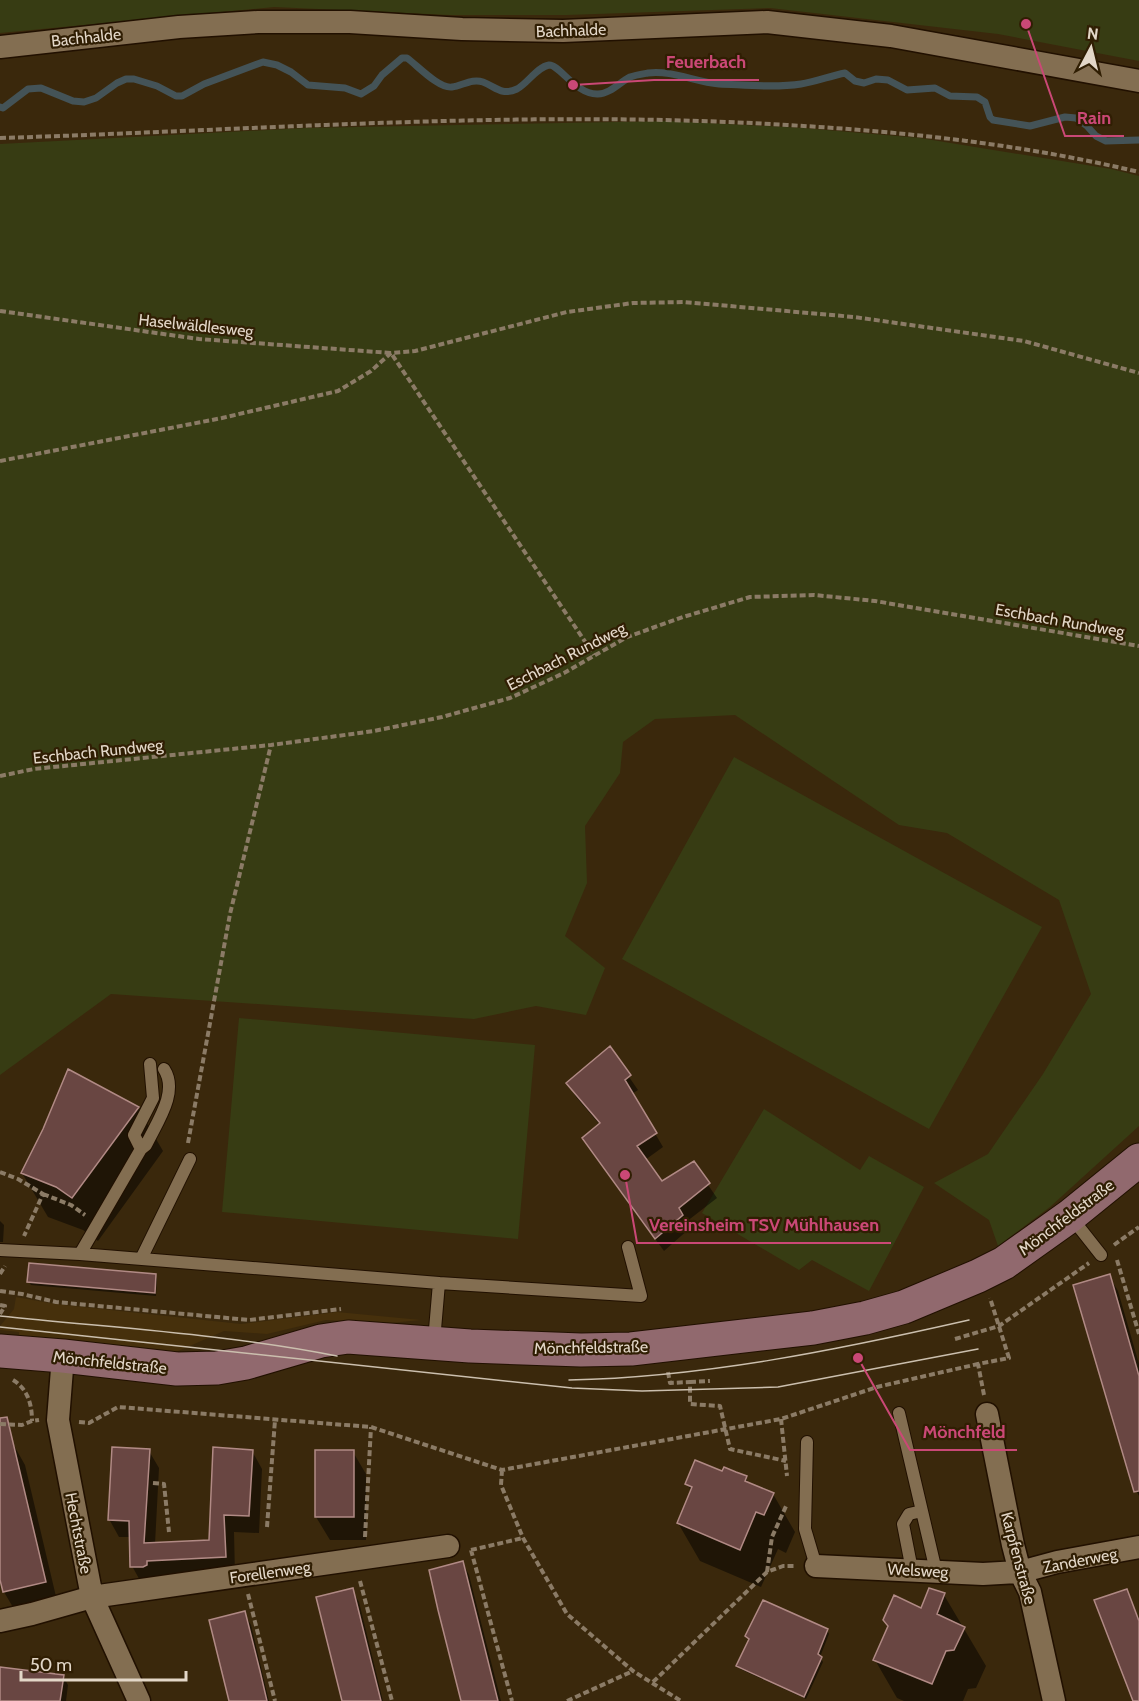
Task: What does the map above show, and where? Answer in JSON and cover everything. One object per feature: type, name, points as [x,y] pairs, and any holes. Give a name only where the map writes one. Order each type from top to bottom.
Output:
[{"type":"main road","name":"Mönchfeldstraße","points":[[0,1351],[177,1369],[217,1368],[246,1363],[321,1341],[348,1337],[470,1346],[581,1350],[631,1349],[686,1344],[813,1328],[865,1318],[904,1307],[1004,1263],[1070,1216],[1139,1160]]},
{"type":"street","name":"Bachhalde","points":[[0,47],[179,27],[258,22],[350,22],[563,32],[767,22],[903,38],[1139,81]]},
{"type":"street","name":"Hechtstraße","points":[[63,1356],[58,1419],[92,1597],[139,1701]]},
{"type":"street","name":"Karpfenstraße","points":[[987,1414],[1020,1572],[1030,1592],[1054,1701]]},
{"type":"street","name":"Forellenweg","points":[[0,1621],[92,1597],[448,1546]]},
{"type":"street","name":"Zanderweg","points":[[1020,1572],[1139,1548]]},
{"type":"street","name":"Welsweg","points":[[816,1566],[982,1574],[1020,1572]]},
{"type":"lane","points":[[141,1149],[134,1135],[153,1098],[150,1064]]},
{"type":"lane","points":[[80,1254],[141,1149],[146,1145],[168,1100],[171,1078],[164,1068]]},
{"type":"lane","points":[[141,1259],[190,1159]]},
{"type":"lane","points":[[1070,1216],[1101,1255]]},
{"type":"lane","points":[[0,1250],[641,1296],[628,1247]]},
{"type":"lane","points":[[434,1342],[439,1283]]},
{"type":"lane","points":[[898,1413],[936,1571]]},
{"type":"lane","points":[[807,1442],[805,1529],[816,1566]]},
{"type":"lane","points":[[912,1570],[903,1524],[909,1514],[922,1511]]},
{"type":"path","points":[[0,138],[488,119],[715,120],[883,130],[936,136],[1060,155],[1139,172]]},
{"type":"path","points":[[0,461],[222,418],[338,391],[371,371],[391,353],[415,351],[567,312],[633,303],[684,302],[854,317],[1024,341],[1139,373]]},
{"type":"path","name":"Haselwäldlesweg","points":[[0,311],[199,339],[391,353]]},
{"type":"path","points":[[391,353],[594,654]]},
{"type":"path","name":"Eschbach Rundweg","points":[[0,776],[34,769],[271,745],[374,730],[442,717],[510,698],[564,673],[627,637],[750,597],[814,595],[875,601],[1139,646]]},
{"type":"path","points":[[190,1159],[188,1142],[230,914],[271,745]]},
{"type":"path","points":[[0,1172],[70,1205],[97,1224]]},
{"type":"path","points":[[15,1251],[43,1194]]},
{"type":"path","points":[[955,1339],[999,1326],[1139,1227]]},
{"type":"path","points":[[1121,1273],[1139,1334]]},
{"type":"path","points":[[0,1424],[22,1425],[32,1421],[58,1419],[89,1423],[118,1407],[371,1427],[501,1470],[781,1419],[877,1387],[1010,1358],[988,1292],[978,1276]]},
{"type":"path","points":[[0,1292],[22,1294],[56,1302],[249,1320],[335,1308],[346,1309]]},
{"type":"path","points":[[0,1305],[5,1306],[0,1314]]},
{"type":"path","points":[[978,1364],[987,1414]]},
{"type":"path","points":[[668,1368],[670,1383],[710,1381]]},
{"type":"path","points":[[690,1382],[690,1404],[720,1406],[730,1449],[786,1461]]},
{"type":"path","points":[[781,1419],[788,1480]]},
{"type":"path","points":[[267,1527],[275,1420]]},
{"type":"path","points":[[371,1427],[359,1559],[392,1701]]},
{"type":"path","points":[[501,1470],[501,1485],[523,1538],[567,1614],[633,1671],[681,1701]]},
{"type":"path","points":[[153,1484],[164,1484],[169,1532]]},
{"type":"path","points":[[767,1572],[772,1537],[790,1499]]},
{"type":"path","points":[[448,1546],[451,1555],[523,1538]]},
{"type":"path","points":[[471,1550],[512,1701]]},
{"type":"path","points":[[653,1683],[767,1572],[783,1566],[816,1566]]},
{"type":"path","points":[[243,1576],[275,1701]]},
{"type":"path","points":[[567,1701],[633,1671]]},
{"type":"shaded area","points":[[16,1297],[55,1304],[241,1324],[337,1312],[421,1320],[390,1323],[326,1320],[267,1334],[224,1331],[176,1352],[19,1339],[19,1332],[0,1330],[0,1326],[14,1309]]},
{"type":"green space","points":[[0,0],[1139,0],[1139,61],[998,34],[770,8],[567,15],[449,15],[274,7],[0,33]]},
{"type":"green space","points":[[668,121],[803,128],[920,138],[1111,169],[1139,176],[1139,1126],[1050,1207],[998,1246],[989,1220],[934,1183],[988,1154],[1043,1074],[1091,994],[1059,900],[947,833],[899,825],[735,715],[655,719],[623,742],[620,773],[585,826],[587,883],[565,936],[605,968],[586,1015],[536,1006],[474,1019],[111,994],[0,1075],[0,144],[306,128]]},
{"type":"green space","points":[[734,757],[1042,927],[929,1129],[622,959]]},
{"type":"green space","points":[[239,1018],[535,1045],[518,1239],[222,1212]]},
{"type":"green space","points":[[764,1109],[860,1170],[869,1156],[924,1187],[869,1291],[812,1260],[799,1270],[702,1213]]},
{"type":"building","points":[[610,1046],[631,1075],[625,1080],[657,1133],[637,1146],[662,1181],[694,1161],[710,1183],[679,1208],[683,1215],[655,1239],[582,1138],[600,1123],[566,1083]]},
{"type":"building","points":[[68,1069],[139,1107],[72,1198],[56,1187],[21,1173],[43,1129]]},
{"type":"building","points":[[29,1263],[156,1274],[155,1293],[27,1282]]},
{"type":"building","points":[[1110,1274],[1139,1376],[1139,1491],[1134,1492],[1073,1285]]},
{"type":"building","points":[[7,1417],[46,1582],[3,1592],[0,1580],[0,1418]]},
{"type":"building","points":[[112,1447],[150,1449],[144,1543],[209,1540],[213,1447],[253,1450],[249,1516],[224,1515],[226,1557],[147,1561],[147,1565],[143,1567],[130,1567],[129,1521],[108,1520]]},
{"type":"building","points":[[315,1450],[354,1450],[354,1517],[315,1517]]},
{"type":"building","points":[[695,1460],[722,1471],[724,1467],[747,1476],[745,1481],[774,1493],[764,1515],[756,1512],[740,1550],[677,1523],[692,1487],[685,1484]]},
{"type":"building","points":[[463,1561],[498,1701],[461,1701],[438,1610],[429,1570]]},
{"type":"building","points":[[353,1588],[381,1701],[342,1701],[316,1597]]},
{"type":"building","points":[[929,1588],[945,1593],[937,1614],[965,1627],[954,1650],[946,1651],[932,1684],[873,1660],[888,1626],[883,1620],[894,1595],[921,1608]]},
{"type":"building","points":[[1127,1589],[1139,1621],[1139,1701],[1133,1701],[1094,1600]]},
{"type":"building","points":[[763,1600],[828,1629],[818,1654],[822,1657],[804,1697],[736,1666],[749,1639],[745,1636]]},
{"type":"building","points":[[245,1611],[267,1701],[229,1701],[209,1620]]},
{"type":"building","points":[[0,1667],[64,1675],[60,1701],[0,1701]]},
{"type":"waterway","points":[[0,107],[3,108],[28,89],[41,88],[73,101],[84,102],[96,98],[126,79],[134,79],[157,86],[176,96],[182,96],[204,84],[263,62],[277,65],[291,72],[308,85],[345,88],[361,94],[374,86],[382,75],[402,58],[407,58],[435,81],[447,87],[479,81],[507,92],[517,89],[540,69],[549,65],[558,69],[582,90],[598,94],[611,90],[630,77],[648,73],[666,73],[719,84],[771,86],[806,83],[845,73],[855,81],[864,83],[876,79],[888,80],[907,90],[935,88],[950,96],[977,97],[985,102],[993,120],[1030,126],[1065,117],[1076,118],[1096,136],[1106,141],[1139,140]]},
{"type":"tram line","points":[[0,1316],[211,1337],[337,1356]]},
{"type":"tram line","points":[[569,1380],[620,1378],[721,1368],[870,1342],[969,1320]]},
{"type":"tram line","points":[[0,1327],[572,1388],[642,1391],[778,1387],[978,1349]]},
{"type":"place","name":"Rain","points":[[1026,24]]},
{"type":"place","name":"Feuerbach","points":[[573,85]]},
{"type":"place","name":"Vereinsheim TSV Mühlhausen","points":[[625,1175]]},
{"type":"place","name":"Mönchfeld","points":[[858,1358]]}]
